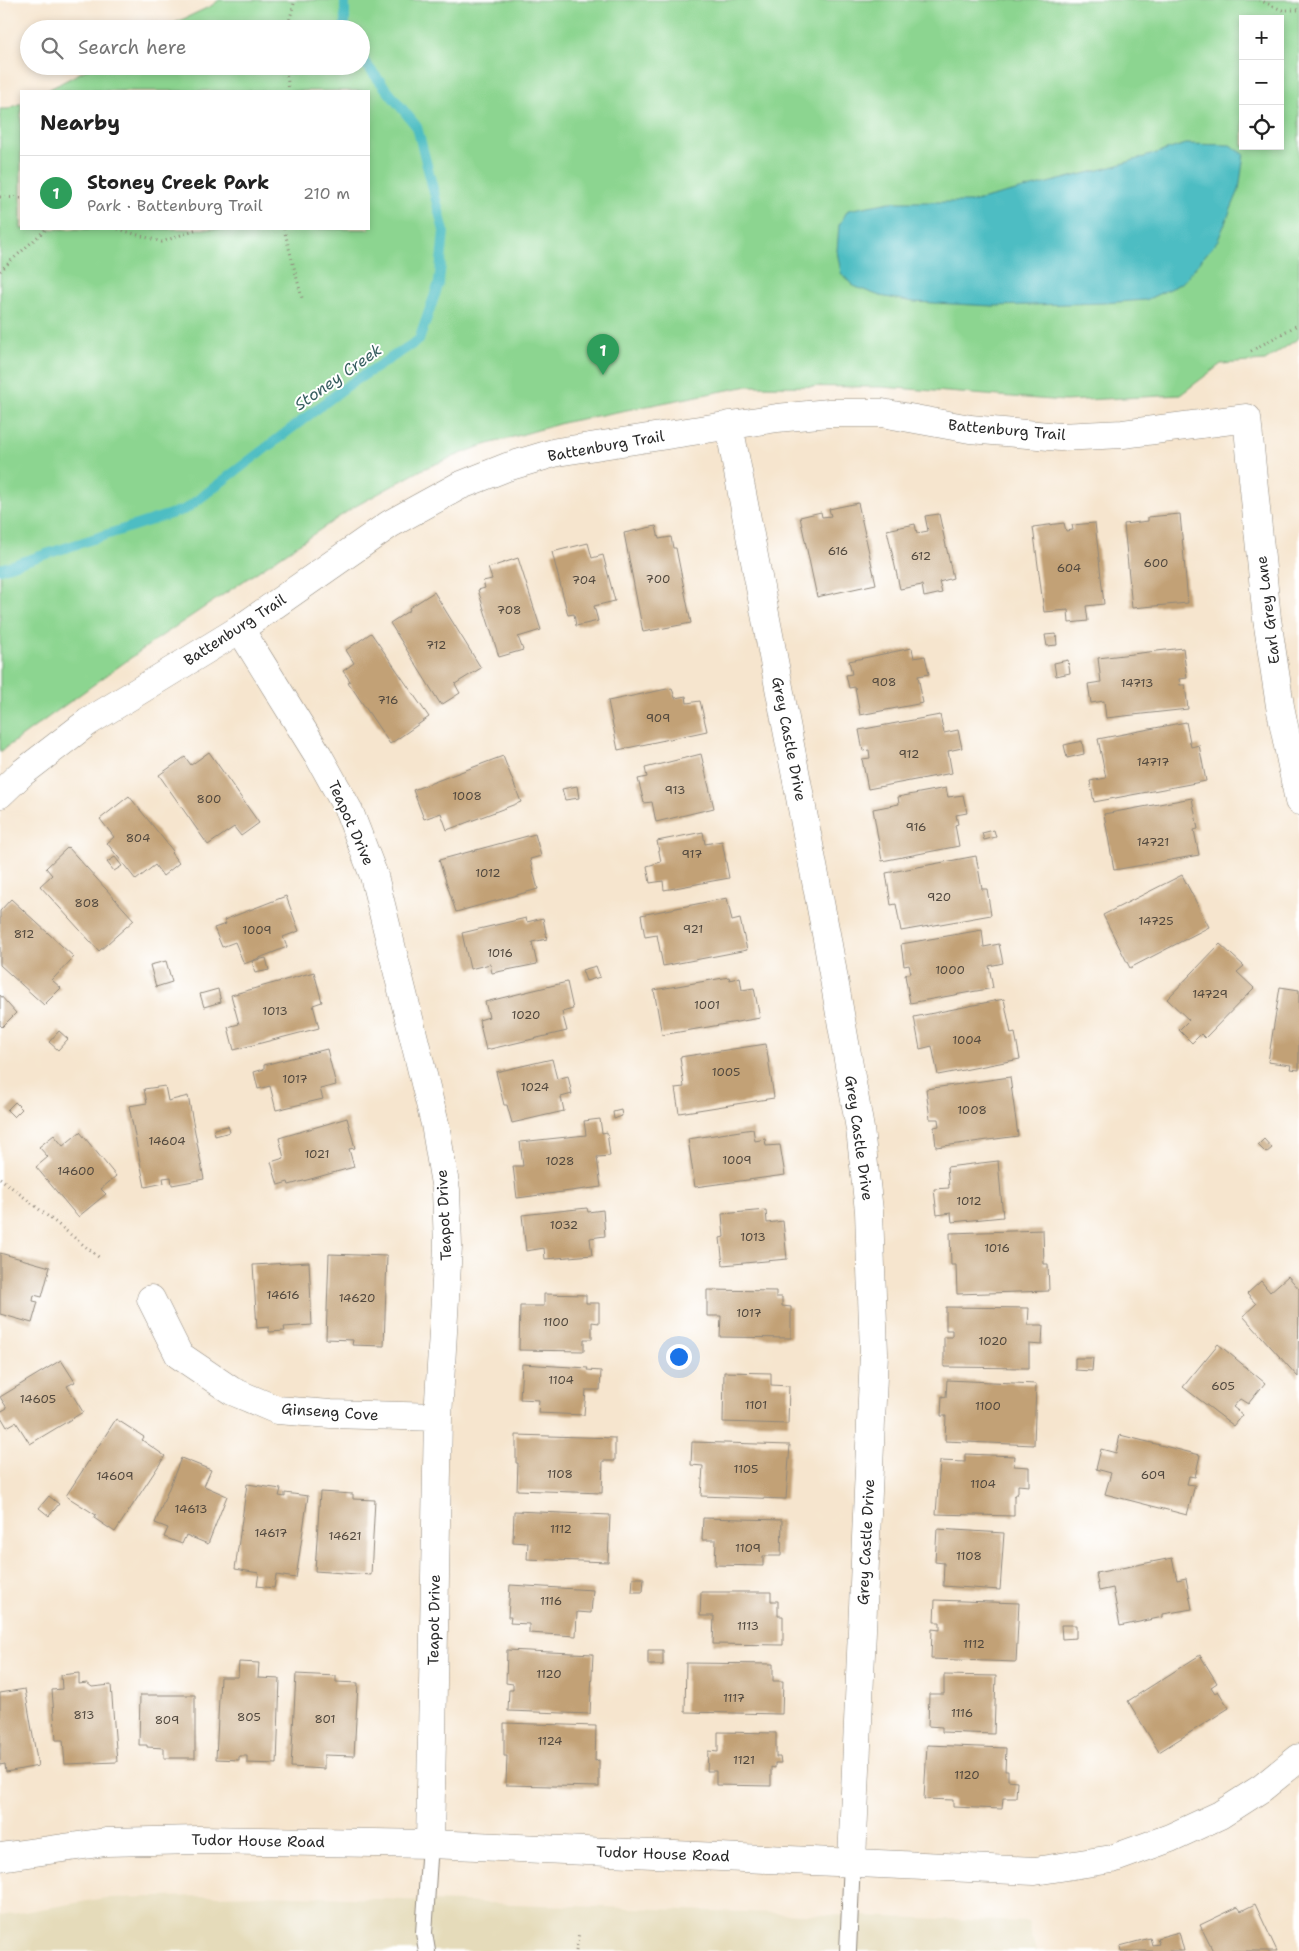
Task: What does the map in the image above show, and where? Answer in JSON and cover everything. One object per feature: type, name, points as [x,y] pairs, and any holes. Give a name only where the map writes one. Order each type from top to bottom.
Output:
[{"type":"street","name":"Battenburg Trail","points":[[0,794],[22,773],[88,722],[240,629],[390,524],[458,486],[507,467],[557,452],[728,425],[829,413],[882,413],[970,429],[1060,437],[1123,434],[1247,418]]},
{"type":"street","name":"Earl Grey Lane","points":[[1247,418],[1267,619],[1280,706],[1299,801]]},
{"type":"street","name":"Grey Castle Drive","points":[[728,425],[827,939],[860,1129],[869,1211],[874,1353],[852,1862]]},
{"type":"street","name":"Teapot Drive","points":[[240,629],[318,755],[349,810],[374,876],[435,1124],[446,1190],[448,1247],[438,1417],[430,1844]]},
{"type":"street","name":"Ginseng Cove","points":[[151,1299],[179,1355],[232,1391],[277,1410],[331,1414],[438,1417]]},
{"type":"street","name":"Tudor House Road","points":[[0,1857],[106,1842],[198,1840],[430,1844],[1035,1871],[1112,1859],[1170,1838],[1220,1815],[1262,1788],[1299,1758]]},
{"type":"lane","points":[[427,1951],[424,1934],[430,1844]]},
{"type":"lane","points":[[848,1951],[852,1862]]},
{"type":"path","points":[[289,20],[295,0]]},
{"type":"path","points":[[1259,0],[1282,10],[1299,10]]},
{"type":"path","points":[[287,75],[289,90]]},
{"type":"path","points":[[0,198],[20,198]]},
{"type":"path","points":[[0,271],[45,230]]},
{"type":"path","points":[[121,230],[162,242],[194,230]]},
{"type":"path","points":[[284,230],[302,298]]},
{"type":"path","points":[[1251,351],[1299,324]]},
{"type":"path","points":[[0,1178],[101,1259]]},
{"type":"path","points":[[576,1951],[579,1932]]},
{"type":"shaded area","points":[[264,1895],[1028,1922],[1036,1951],[0,1951],[0,1916],[105,1898]]},
{"type":"green space","points":[[219,0],[1299,0],[1299,338],[1265,361],[1221,364],[1180,395],[1065,401],[882,387],[748,386],[566,422],[478,447],[423,469],[354,507],[157,639],[0,752],[0,109],[8,109],[20,103],[20,230],[370,230],[370,90],[48,90],[76,75],[370,75],[370,20],[181,20],[211,6]]},
{"type":"water","points":[[1186,144],[1230,145],[1244,154],[1239,190],[1218,240],[1182,283],[1146,300],[993,306],[914,302],[880,296],[853,286],[841,273],[837,251],[839,225],[848,210],[890,202],[972,202],[1115,166]]},
{"type":"building","points":[[858,503],[876,584],[817,597],[800,517],[821,512],[822,517],[831,516],[829,509]]},
{"type":"building","points":[[939,514],[953,578],[939,582],[942,593],[924,597],[922,585],[900,589],[887,530],[915,524],[917,533],[928,531],[925,516]]},
{"type":"building","points":[[1180,514],[1188,603],[1132,608],[1124,524],[1148,521],[1148,517]]},
{"type":"building","points":[[1064,523],[1066,531],[1073,530],[1072,525],[1095,523],[1104,604],[1086,606],[1088,621],[1069,623],[1068,610],[1044,612],[1033,527]]},
{"type":"building","points":[[656,526],[659,539],[671,537],[673,548],[676,548],[691,623],[643,632],[624,533]]},
{"type":"building","points":[[588,543],[592,558],[603,555],[615,601],[594,606],[598,621],[576,626],[574,614],[568,615],[552,552]]},
{"type":"building","points":[[518,558],[541,630],[518,637],[523,650],[499,657],[478,590],[485,588],[483,581],[492,579],[488,568]]},
{"type":"building","points":[[434,592],[481,668],[455,684],[460,693],[441,705],[390,623]]},
{"type":"building","points":[[371,633],[429,717],[390,744],[348,682],[350,681],[343,671],[354,663],[346,650]]},
{"type":"building","points":[[1056,634],[1057,645],[1047,646],[1045,635]]},
{"type":"building","points":[[912,648],[914,658],[925,656],[929,674],[918,676],[923,703],[860,715],[855,687],[849,688],[846,675],[852,674],[849,661]]},
{"type":"building","points":[[1183,648],[1187,678],[1179,679],[1180,685],[1185,685],[1188,709],[1106,718],[1104,701],[1091,703],[1088,684],[1101,682],[1098,658]]},
{"type":"building","points":[[1068,660],[1070,673],[1056,676],[1054,663]]},
{"type":"building","points":[[672,688],[675,698],[686,696],[687,703],[700,701],[707,731],[618,750],[608,701]]},
{"type":"building","points":[[940,715],[944,733],[958,730],[962,748],[948,751],[952,773],[868,789],[862,759],[870,758],[869,750],[863,751],[859,730]]},
{"type":"building","points":[[1186,722],[1191,747],[1199,745],[1206,781],[1094,802],[1090,781],[1106,778],[1098,739]]},
{"type":"building","points":[[1082,741],[1084,754],[1067,758],[1064,745]]},
{"type":"building","points":[[209,752],[259,823],[241,836],[234,827],[208,845],[159,775],[185,757],[191,765]]},
{"type":"building","points":[[701,754],[714,808],[656,822],[652,802],[644,803],[638,779],[647,777],[645,768]]},
{"type":"building","points":[[503,756],[521,802],[447,830],[441,813],[424,819],[413,790]]},
{"type":"building","points":[[577,786],[579,798],[565,800],[562,789]]},
{"type":"building","points":[[946,788],[948,797],[963,795],[967,813],[956,815],[958,824],[955,825],[959,846],[882,861],[873,809],[899,804],[898,797]]},
{"type":"building","points":[[129,796],[173,851],[171,853],[179,863],[163,876],[155,865],[136,880],[107,843],[114,837],[100,819]]},
{"type":"building","points":[[1192,798],[1198,829],[1194,830],[1199,855],[1114,870],[1104,814]]},
{"type":"building","points":[[994,830],[996,837],[984,840],[982,833]]},
{"type":"building","points":[[703,832],[705,844],[722,841],[729,878],[664,890],[663,881],[650,883],[647,866],[661,862],[657,841]]},
{"type":"building","points":[[535,834],[541,856],[530,859],[538,889],[456,912],[439,860]]},
{"type":"building","points":[[68,847],[134,920],[99,951],[40,886],[52,875],[46,868]]},
{"type":"building","points":[[976,856],[982,889],[987,889],[991,915],[901,931],[896,904],[891,905],[886,873]]},
{"type":"building","points":[[115,857],[122,866],[114,871],[107,862]]},
{"type":"building","points":[[1182,875],[1209,927],[1130,968],[1103,915]]},
{"type":"building","points":[[286,896],[299,931],[283,937],[287,947],[244,964],[235,942],[222,947],[214,928],[226,924],[224,920]]},
{"type":"building","points":[[727,898],[732,921],[740,919],[747,950],[663,966],[657,935],[645,937],[641,915]]},
{"type":"building","points":[[11,899],[74,957],[52,980],[61,988],[44,1005],[0,965],[0,911]]},
{"type":"building","points":[[526,918],[527,922],[543,918],[547,939],[532,942],[537,964],[492,973],[490,964],[470,969],[462,933]]},
{"type":"building","points":[[982,930],[984,947],[999,944],[1003,963],[989,966],[993,988],[910,1003],[905,975],[911,973],[909,965],[904,966],[901,944]]},
{"type":"building","points":[[1220,944],[1244,966],[1237,972],[1254,988],[1205,1038],[1201,1034],[1192,1043],[1179,1030],[1189,1020],[1167,999]]},
{"type":"building","points":[[266,958],[269,970],[255,973],[252,961]]},
{"type":"building","points":[[166,961],[172,982],[156,987],[150,965]]},
{"type":"building","points":[[596,966],[600,977],[586,981],[582,970]]},
{"type":"building","points":[[314,972],[322,1002],[313,1005],[319,1028],[234,1050],[228,1027],[239,1024],[231,995]]},
{"type":"building","points":[[729,977],[730,980],[740,977],[742,990],[754,988],[760,1018],[662,1035],[654,990]]},
{"type":"building","points":[[567,982],[573,1009],[562,1012],[567,1031],[486,1050],[479,1020],[489,1017],[485,1002]]},
{"type":"building","points":[[1280,987],[1299,990],[1299,1070],[1290,1069],[1291,1065],[1268,1062]]},
{"type":"building","points":[[218,989],[221,1002],[204,1007],[200,994]]},
{"type":"building","points":[[0,995],[16,1013],[2,1027],[0,1025]]},
{"type":"building","points":[[1004,999],[1011,1034],[1015,1033],[1020,1059],[938,1075],[932,1046],[920,1049],[914,1017]]},
{"type":"building","points":[[59,1031],[68,1039],[58,1050],[49,1042]]},
{"type":"building","points":[[766,1044],[774,1098],[679,1113],[675,1088],[684,1087],[680,1057]]},
{"type":"building","points":[[327,1049],[336,1085],[320,1089],[323,1099],[276,1110],[270,1086],[258,1089],[254,1072],[264,1069],[264,1065]]},
{"type":"building","points":[[552,1059],[557,1079],[568,1076],[572,1094],[561,1097],[564,1111],[512,1123],[507,1105],[504,1105],[496,1072]]},
{"type":"building","points":[[1010,1077],[1018,1136],[936,1147],[934,1127],[939,1126],[938,1119],[930,1119],[926,1089]]},
{"type":"building","points":[[165,1086],[168,1101],[188,1096],[204,1179],[172,1185],[171,1177],[163,1178],[164,1183],[145,1187],[129,1106],[147,1103],[144,1089]]},
{"type":"building","points":[[15,1102],[22,1109],[14,1117],[7,1110]]},
{"type":"building","points":[[621,1110],[622,1116],[614,1119],[613,1112]]},
{"type":"building","points":[[347,1118],[355,1148],[349,1149],[354,1167],[289,1185],[288,1182],[278,1185],[271,1162],[284,1158],[279,1138]]},
{"type":"building","points":[[600,1119],[602,1133],[607,1132],[610,1156],[597,1157],[601,1187],[517,1198],[513,1166],[523,1166],[520,1142],[586,1135],[584,1121]]},
{"type":"building","points":[[228,1126],[230,1132],[215,1136],[214,1129]]},
{"type":"building","points":[[753,1129],[755,1141],[765,1139],[766,1146],[780,1145],[785,1175],[695,1187],[688,1139]]},
{"type":"building","points":[[80,1132],[116,1176],[101,1189],[106,1194],[78,1217],[36,1167],[48,1157],[39,1147],[54,1135],[63,1146]]},
{"type":"building","points":[[1264,1139],[1272,1148],[1266,1153],[1258,1145]]},
{"type":"building","points":[[998,1161],[1003,1217],[952,1222],[951,1213],[937,1215],[934,1189],[949,1188],[947,1167]]},
{"type":"building","points":[[587,1208],[588,1212],[603,1210],[605,1236],[590,1238],[592,1255],[545,1259],[544,1248],[526,1251],[522,1215]]},
{"type":"building","points":[[766,1210],[767,1223],[783,1221],[787,1259],[723,1265],[720,1238],[724,1237],[722,1214]]},
{"type":"building","points":[[1043,1230],[1044,1264],[1048,1264],[1049,1291],[957,1294],[956,1265],[951,1265],[950,1233]]},
{"type":"building","points":[[0,1253],[50,1267],[42,1297],[34,1295],[33,1301],[38,1302],[32,1323],[0,1314]]},
{"type":"building","points":[[329,1254],[387,1256],[384,1346],[352,1345],[353,1340],[326,1339]]},
{"type":"building","points":[[309,1262],[312,1325],[284,1327],[285,1331],[269,1332],[269,1327],[257,1328],[253,1265]]},
{"type":"building","points":[[1288,1276],[1299,1289],[1298,1377],[1243,1316],[1256,1304],[1247,1294],[1261,1281],[1270,1292]]},
{"type":"building","points":[[707,1290],[776,1291],[776,1297],[782,1297],[782,1306],[791,1307],[791,1338],[720,1337],[721,1316],[707,1316]]},
{"type":"building","points":[[544,1294],[586,1295],[586,1303],[599,1303],[599,1323],[592,1322],[592,1339],[584,1339],[584,1351],[519,1350],[520,1306],[544,1306]]},
{"type":"building","points":[[946,1307],[1029,1308],[1028,1325],[1043,1325],[1042,1345],[1029,1344],[1029,1368],[944,1367],[944,1337],[952,1337],[952,1330],[946,1330]]},
{"type":"building","points":[[1218,1344],[1265,1383],[1248,1404],[1240,1399],[1233,1407],[1243,1415],[1234,1426],[1183,1387]]},
{"type":"building","points":[[1075,1358],[1093,1358],[1092,1371],[1075,1370]]},
{"type":"building","points":[[61,1360],[75,1382],[67,1386],[83,1412],[30,1444],[16,1422],[7,1427],[0,1412],[7,1408],[0,1397]]},
{"type":"building","points":[[522,1364],[588,1368],[587,1370],[601,1371],[600,1390],[586,1390],[584,1415],[538,1413],[539,1400],[520,1399]]},
{"type":"building","points":[[724,1372],[771,1373],[771,1385],[789,1386],[788,1424],[723,1422]]},
{"type":"building","points":[[947,1380],[1036,1384],[1034,1445],[945,1441],[946,1416],[941,1416],[942,1396],[946,1397]]},
{"type":"building","points":[[116,1419],[144,1437],[142,1440],[165,1456],[115,1532],[94,1518],[96,1515],[66,1496]]},
{"type":"building","points":[[516,1435],[615,1438],[615,1461],[603,1461],[602,1493],[517,1490]]},
{"type":"building","points":[[1120,1435],[1200,1455],[1195,1477],[1189,1476],[1187,1484],[1195,1485],[1187,1515],[1105,1494],[1111,1473],[1096,1469],[1101,1449],[1116,1453]]},
{"type":"building","points":[[692,1442],[790,1445],[786,1499],[701,1496],[703,1466],[691,1465]]},
{"type":"building","points":[[965,1454],[1015,1456],[1014,1466],[1029,1467],[1029,1486],[1018,1485],[1018,1493],[1014,1496],[1014,1516],[936,1514],[940,1461],[965,1462]]},
{"type":"building","points":[[181,1458],[211,1470],[204,1486],[227,1496],[208,1544],[186,1535],[182,1544],[164,1537],[168,1528],[155,1523]]},
{"type":"building","points":[[247,1484],[281,1489],[279,1496],[285,1497],[285,1493],[308,1496],[296,1578],[276,1575],[274,1588],[257,1586],[259,1573],[235,1569]]},
{"type":"building","points":[[320,1492],[353,1494],[353,1499],[375,1500],[371,1575],[315,1571]]},
{"type":"building","points":[[49,1496],[59,1504],[49,1516],[39,1508]]},
{"type":"building","points":[[514,1511],[610,1515],[608,1562],[527,1559],[528,1543],[513,1542]]},
{"type":"building","points":[[703,1518],[782,1520],[781,1556],[763,1556],[763,1566],[715,1565],[716,1540],[702,1540]]},
{"type":"building","points":[[937,1529],[1004,1533],[1000,1590],[943,1586],[944,1563],[935,1562]]},
{"type":"building","points":[[1172,1558],[1177,1580],[1186,1578],[1192,1609],[1163,1614],[1163,1617],[1120,1626],[1113,1588],[1099,1591],[1096,1573]]},
{"type":"building","points":[[633,1578],[644,1578],[643,1592],[632,1592]]},
{"type":"building","points":[[510,1585],[593,1590],[591,1613],[577,1612],[576,1636],[529,1633],[529,1624],[510,1623],[511,1617],[508,1617]]},
{"type":"building","points":[[701,1592],[771,1592],[771,1601],[778,1601],[778,1616],[783,1616],[783,1645],[713,1644],[714,1616],[700,1616]]},
{"type":"building","points":[[935,1600],[1019,1603],[1016,1662],[931,1659],[932,1629],[940,1630],[940,1622],[934,1622]]},
{"type":"building","points":[[1061,1625],[1076,1625],[1076,1638],[1062,1639]]},
{"type":"building","points":[[507,1650],[593,1654],[590,1714],[508,1711],[509,1690],[513,1690],[513,1684],[506,1683]]},
{"type":"building","points":[[648,1650],[663,1650],[663,1665],[648,1665]]},
{"type":"building","points":[[1200,1655],[1217,1683],[1211,1687],[1215,1693],[1218,1691],[1229,1708],[1159,1752],[1128,1701]]},
{"type":"building","points":[[239,1662],[259,1663],[258,1678],[280,1679],[277,1764],[247,1763],[247,1756],[239,1756],[239,1760],[216,1759],[220,1677],[238,1677]]},
{"type":"building","points":[[686,1663],[773,1664],[773,1681],[783,1681],[782,1714],[685,1712]]},
{"type":"building","points":[[79,1673],[79,1684],[87,1683],[92,1687],[111,1685],[117,1762],[65,1764],[63,1740],[56,1740],[52,1690],[62,1689],[61,1675]]},
{"type":"building","points":[[296,1674],[336,1676],[336,1682],[358,1683],[354,1756],[324,1755],[324,1769],[291,1767]]},
{"type":"building","points":[[944,1675],[996,1676],[994,1734],[942,1732],[942,1727],[928,1726],[929,1694],[944,1694]]},
{"type":"building","points":[[25,1689],[38,1766],[6,1772],[5,1764],[0,1765],[0,1693]]},
{"type":"building","points":[[140,1695],[195,1695],[195,1758],[164,1758],[164,1748],[139,1745]]},
{"type":"building","points":[[504,1723],[596,1726],[595,1761],[599,1760],[599,1787],[506,1785],[507,1756],[504,1756]]},
{"type":"building","points":[[718,1732],[776,1733],[776,1757],[780,1757],[781,1763],[775,1763],[775,1768],[771,1767],[771,1786],[716,1785],[716,1771],[707,1771],[708,1751],[718,1752]]},
{"type":"building","points":[[927,1745],[1006,1748],[1005,1771],[1008,1771],[1008,1780],[1017,1781],[1016,1798],[1003,1798],[1002,1809],[953,1807],[953,1800],[924,1799]]},
{"type":"building","points":[[1255,1904],[1277,1951],[1213,1951],[1200,1925],[1238,1907],[1241,1911]]},
{"type":"building","points":[[1179,1932],[1184,1951],[1121,1951],[1120,1946],[1150,1938],[1152,1945],[1159,1944],[1157,1938]]},
{"type":"waterway","name":"Stoney Creek","points":[[345,0],[345,20]]},
{"type":"waterway","name":"Stoney Creek","points":[[0,569],[186,509],[347,386],[419,340],[439,283],[444,231],[417,127],[370,69]]},
{"type":"place","name":"Stoney Creek Park","points":[[603,375]]}]
